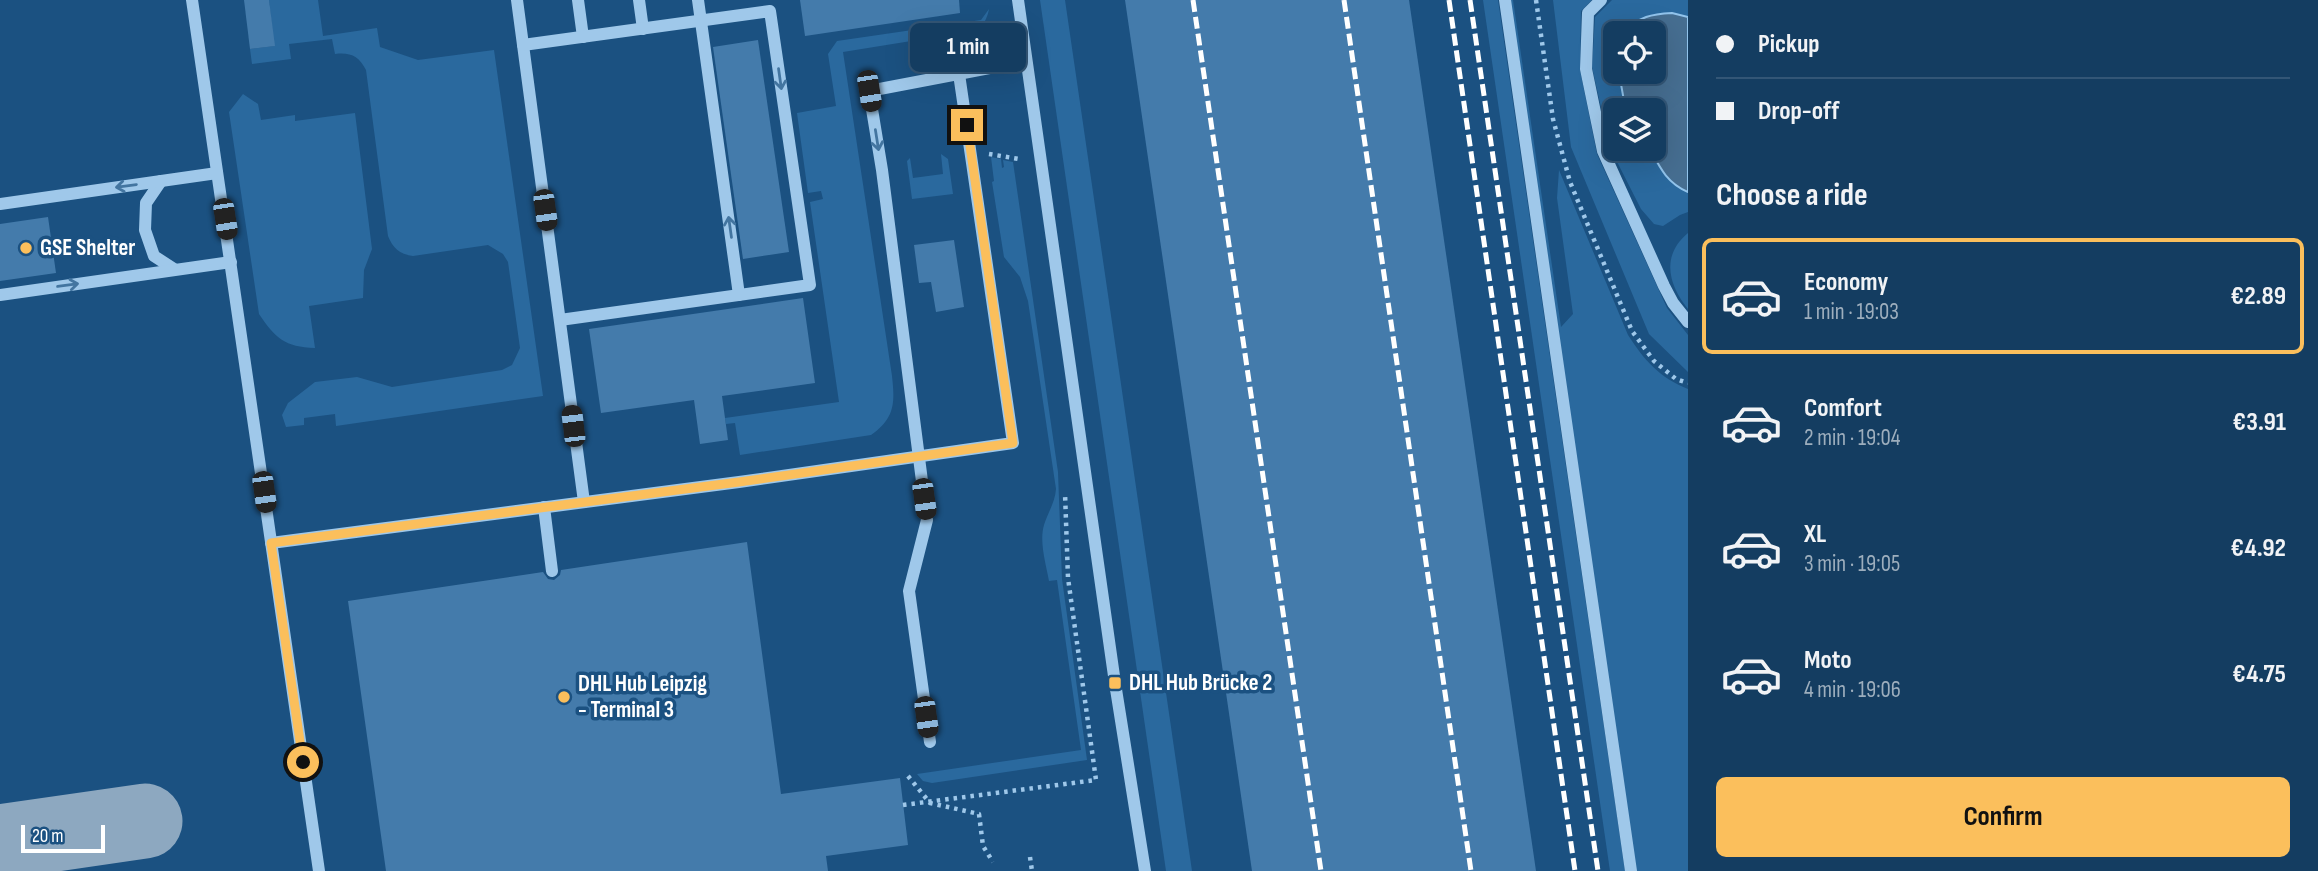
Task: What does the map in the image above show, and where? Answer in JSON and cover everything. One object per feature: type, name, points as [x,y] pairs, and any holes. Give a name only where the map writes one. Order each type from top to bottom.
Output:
[{"type":"lane","points":[[192,0],[319,871]]},
{"type":"lane","points":[[517,0],[584,502]]},
{"type":"lane","points":[[578,0],[583,37]]},
{"type":"lane","points":[[639,0],[643,29]]},
{"type":"lane","points":[[698,0],[739,295]]},
{"type":"lane","points":[[1017,0],[1144,871]]},
{"type":"lane","points":[[1504,0],[1631,871]]},
{"type":"lane","points":[[1601,0],[1588,13],[1586,69],[1603,151],[1664,286],[1673,303],[1688,321]]},
{"type":"lane","points":[[523,45],[701,20],[755,6],[770,11],[810,285],[559,320]]},
{"type":"lane","points":[[930,742],[909,591],[927,520],[882,170],[869,91],[1026,61]]},
{"type":"lane","points":[[271,543],[1013,443],[959,74]]},
{"type":"lane","points":[[0,204],[218,173]]},
{"type":"lane","points":[[161,181],[146,203],[145,230],[153,256],[174,270]]},
{"type":"lane","points":[[0,295],[231,262]]},
{"type":"lane","points":[[544,507],[552,571]]},
{"type":"path","points":[[1536,0],[1553,119],[1570,182],[1632,331],[1654,360],[1676,379],[1688,383]]},
{"type":"path","points":[[1017,145],[1021,172]]},
{"type":"path","points":[[971,151],[1019,159]]},
{"type":"path","points":[[903,805],[1096,780],[1068,578],[1065,485]]},
{"type":"path","points":[[908,776],[930,803],[979,814],[983,846],[993,862]]},
{"type":"path","points":[[1030,857],[1032,871]]},
{"type":"shaded area","points":[[269,0],[318,0],[323,36],[377,28],[380,47],[418,60],[494,50],[543,396],[336,426],[335,414],[304,418],[304,425],[286,427],[282,415],[288,403],[315,382],[357,377],[392,387],[502,370],[512,365],[520,348],[508,262],[503,254],[488,245],[413,256],[400,252],[390,240],[366,70],[360,61],[350,54],[335,54],[332,39],[289,44],[291,59],[252,64],[250,49],[274,46]]},
{"type":"shaded area","points":[[1040,0],[1065,0],[1192,871],[1166,871]]},
{"type":"shaded area","points":[[1483,0],[1498,0],[1625,871],[1610,871]]},
{"type":"shaded area","points":[[1509,0],[1513,0],[1561,327],[1573,314],[1557,198],[1559,170],[1628,335],[1653,367],[1688,389],[1688,871],[1636,871]]},
{"type":"shaded area","points":[[1553,0],[1592,0],[1581,11],[1580,70],[1597,154],[1667,308],[1688,335],[1688,372],[1649,334],[1571,147]]},
{"type":"shaded area","points":[[1612,0],[1688,0],[1688,212],[1663,226],[1654,224],[1641,209],[1617,161],[1666,161],[1666,98],[1603,98],[1603,116],[1592,67],[1595,17]]},
{"type":"shaded area","points":[[989,9],[982,25],[967,32],[843,52],[892,376],[893,402],[889,416],[871,435],[740,455],[735,423],[726,424],[725,418],[839,402],[810,202],[823,199],[821,191],[808,193],[797,113],[836,106],[828,54],[837,41],[981,20]]},
{"type":"shaded area","points":[[1672,13],[1688,17],[1688,192],[1669,179],[1656,161],[1666,161],[1666,98],[1623,98],[1621,84],[1666,84],[1666,21],[1638,21],[1652,15]]},
{"type":"shaded area","points":[[243,94],[258,104],[261,120],[295,115],[295,121],[355,113],[372,249],[364,270],[363,298],[309,306],[315,348],[296,346],[282,340],[259,314],[229,112]]},
{"type":"shaded area","points":[[941,154],[948,159],[953,194],[912,199],[907,161],[910,158],[913,178],[943,174]]},
{"type":"shaded area","points":[[991,157],[1001,159],[1002,168],[1003,160],[1013,162],[1058,472],[1062,579],[1087,760],[932,783],[923,781],[917,774],[1081,750],[1057,580],[1049,581],[1043,546],[1044,525],[1056,489],[1028,301],[1020,277],[1004,257],[992,182]]},
{"type":"shaded area","points":[[1688,233],[1688,309],[1676,290],[1670,270],[1674,251]]},
{"type":"building","points":[[244,0],[269,0],[275,46],[250,49]]},
{"type":"building","points":[[800,0],[959,0],[960,13],[805,36]]},
{"type":"building","points":[[1125,0],[1409,0],[1536,871],[1252,871]]},
{"type":"building","points":[[758,40],[789,252],[743,259],[713,47]]},
{"type":"building","name":"GSE Shelter","points":[[48,217],[56,273],[0,281],[0,224]]},
{"type":"building","points":[[954,240],[964,307],[936,312],[931,282],[919,283],[914,245]]},
{"type":"building","points":[[803,298],[815,383],[722,396],[728,440],[700,444],[694,400],[601,413],[589,329]]},
{"type":"building","name":"DHL Hub Leipzig - Terminal 3","points":[[747,542],[781,794],[900,778],[908,845],[826,856],[828,871],[386,871],[348,601],[543,572],[548,579],[554,580],[561,570]]},
{"type":"taxiway","points":[[0,842],[145,821]]},
{"type":"railway","points":[[1193,0],[1321,871]]},
{"type":"railway","points":[[1344,0],[1471,871]]},
{"type":"railway","points":[[1449,0],[1575,871]]},
{"type":"railway","points":[[1470,0],[1598,871]]},
{"type":"place","name":"GSE Shelter","points":[[26,248]]},
{"type":"place","name":"DHL Hub Brücke 2","points":[[1115,683]]},
{"type":"place","name":"DHL Hub Leipzig - Terminal 3","points":[[564,697]]},
{"type":"route","points":[[303,762],[271,543],[1013,443],[967,125]]}]
